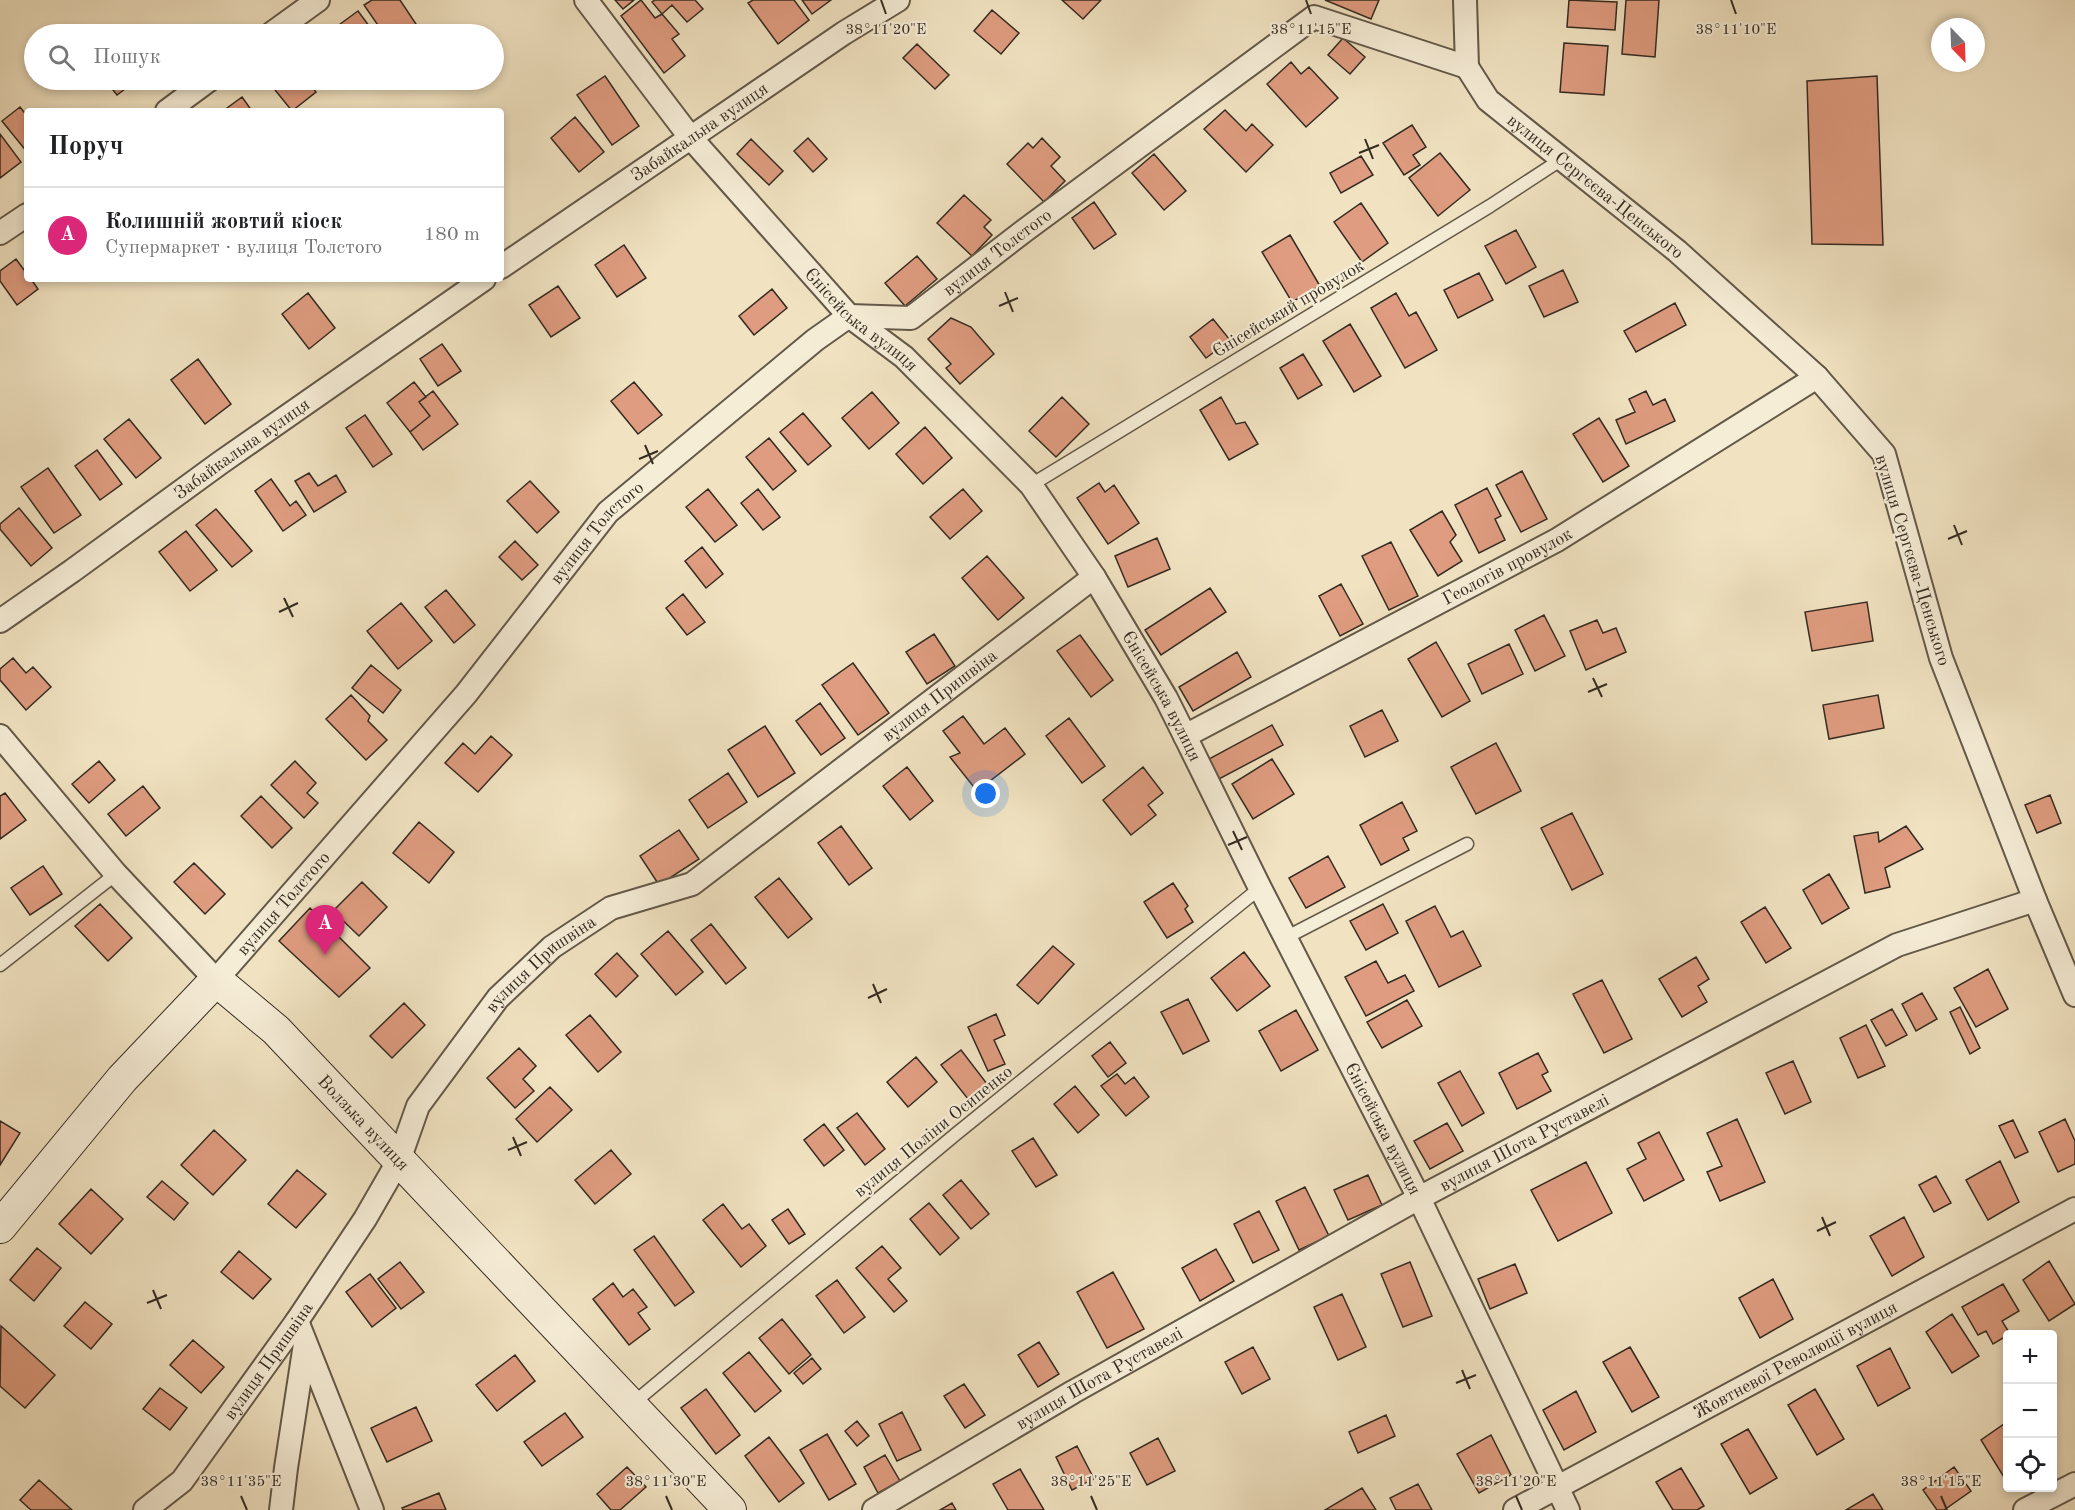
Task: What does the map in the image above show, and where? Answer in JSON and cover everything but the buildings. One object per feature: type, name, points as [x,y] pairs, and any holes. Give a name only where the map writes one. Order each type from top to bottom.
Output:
[{"type":"street","points":[[285,24],[318,0]]},
{"type":"street","name":"Єнісейська вулиця","points":[[586,0],[690,137],[849,316],[904,357],[1031,484],[1094,577],[1166,698],[1185,735],[1260,888],[1419,1198],[1568,1510]]},
{"type":"street","name":"Забайкальна вулиця","points":[[504,265],[844,33],[898,0]]},
{"type":"street","points":[[1465,0],[1467,67]]},
{"type":"street","name":"вулиця Толстого","points":[[0,1227],[122,1079],[216,980],[466,694],[608,512],[815,340],[849,316],[911,318],[1024,231],[1314,17],[1467,67]]},
{"type":"street","name":"вулиця Сергєєва-Ценського","points":[[1467,67],[1488,100],[1677,250],[1817,376],[1884,454],[1941,658],[2035,900],[2075,995]]},
{"type":"street","points":[[171,108],[195,90]]},
{"type":"street","points":[[0,233],[24,217]]},
{"type":"street","name":"Забайкальна вулиця","points":[[0,621],[238,450],[480,282]]},
{"type":"street","name":"Геологів провулок","points":[[1185,735],[1557,540],[1817,376]]},
{"type":"street","name":"вулиця Пришвіна","points":[[145,1510],[182,1481],[297,1321],[365,1219],[399,1160],[418,1106],[498,998],[552,947],[611,908],[693,884],[1094,577]]},
{"type":"street","name":"Волзька вулиця","points":[[0,736],[116,874],[216,980],[276,1030],[730,1510]]},
{"type":"street","name":"вулиця Шота Руставелі","points":[[874,1510],[1073,1392],[1419,1198],[1897,945],[2035,900]]},
{"type":"street","name":"Жовтневої Революції вулиця","points":[[1515,1510],[2075,1209]]},
{"type":"street","points":[[297,1321],[372,1510]]},
{"type":"street","points":[[281,1510],[306,1343]]},
{"type":"street","points":[[2025,1510],[2075,1484]]},
{"type":"lane","name":"Єнісейський провулок","points":[[1031,484],[1479,213],[1562,159]]},
{"type":"lane","points":[[1287,937],[1467,844]]},
{"type":"lane","points":[[0,966],[116,874]]},
{"type":"lane","name":"вулиця Поліни Осипенко","points":[[631,1405],[956,1134],[1260,888]]},
{"type":"place","name":"Колишній жовтий кіоск","points":[[325,955]]}]
